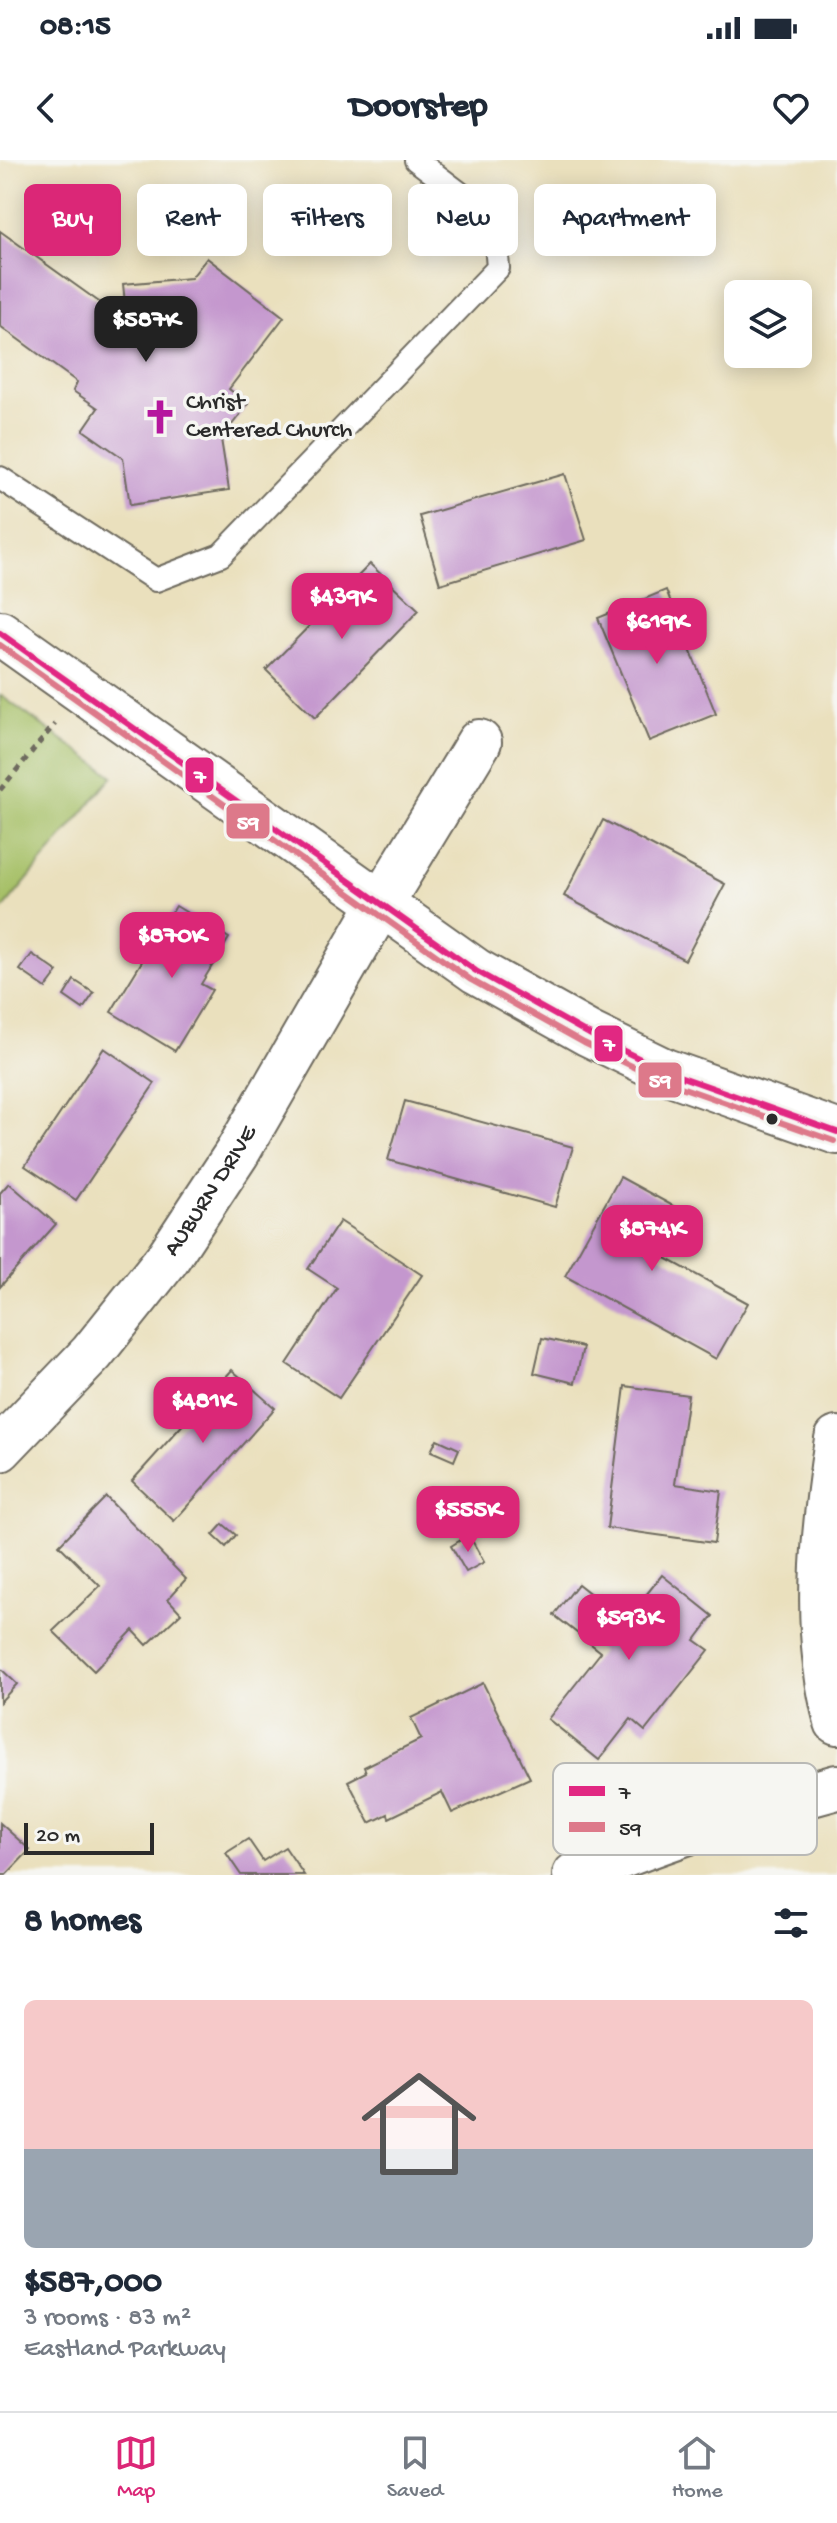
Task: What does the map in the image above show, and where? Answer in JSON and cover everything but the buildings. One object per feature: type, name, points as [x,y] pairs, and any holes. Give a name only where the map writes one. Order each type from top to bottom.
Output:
[{"type":"street","points":[[0,633],[476,971],[589,1034],[665,1071],[837,1132]]},
{"type":"street","name":"AUBURN DRIVE","points":[[0,1449],[92,1353],[167,1259],[237,1153],[380,905],[479,742]]},
{"type":"street","points":[[837,1439],[826,1511],[822,1577],[824,1637],[837,1722]]},
{"type":"street","points":[[817,1792],[837,1787]]},
{"type":"street","points":[[575,1875],[623,1855]]},
{"type":"lane","points":[[0,478],[156,580],[221,555],[498,268],[494,219],[416,160]]},
{"type":"path","points":[[0,790],[81,692]]},
{"type":"green space","points":[[0,695],[113,776],[0,913]]},
{"type":"transit line","name":"7","points":[[0,633],[476,971],[589,1034],[665,1071],[837,1132]]},
{"type":"transit line","name":"59","points":[[0,645],[471,980],[584,1043],[661,1080],[834,1141]]},
{"type":"place","name":"Christ Centered Church","points":[[160,417]]}]
